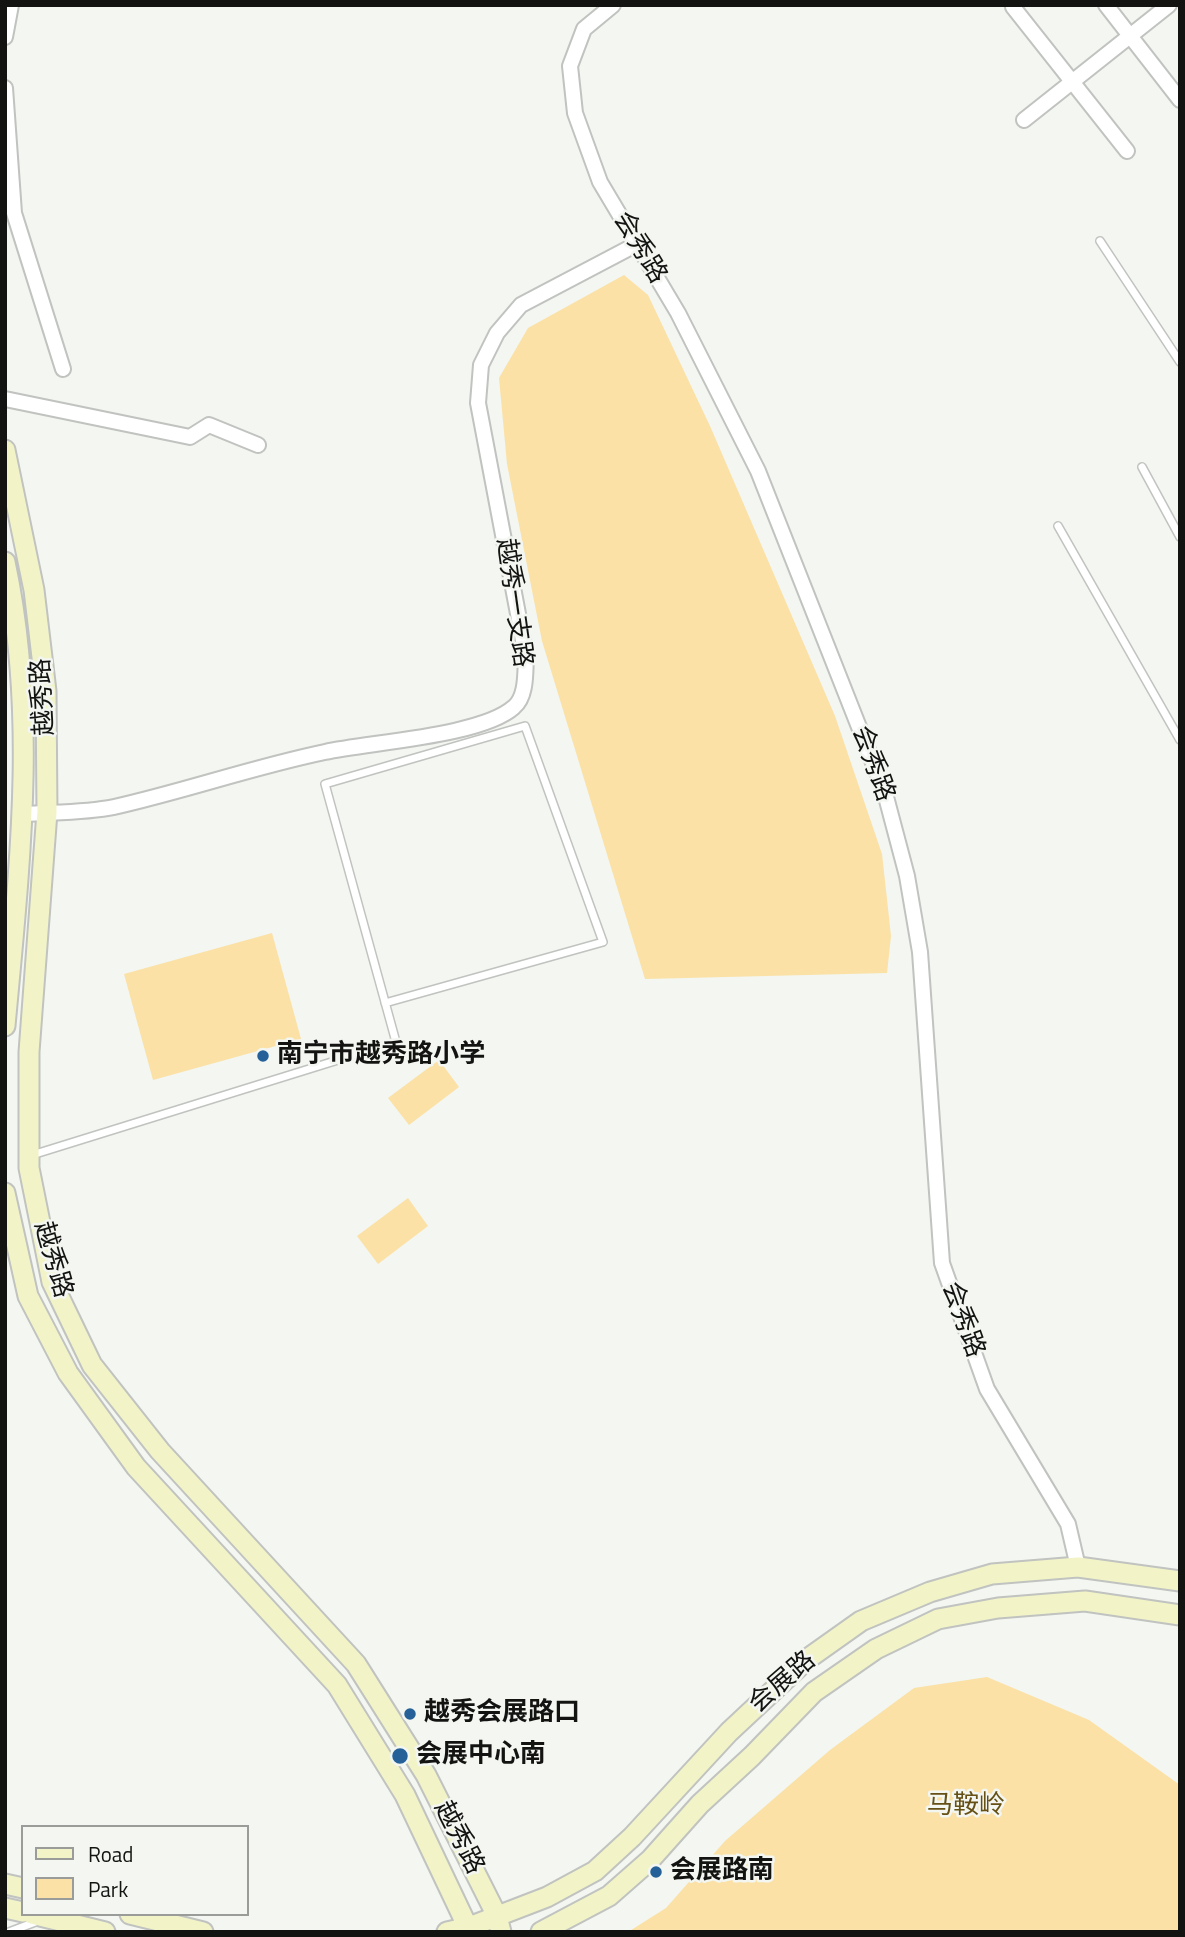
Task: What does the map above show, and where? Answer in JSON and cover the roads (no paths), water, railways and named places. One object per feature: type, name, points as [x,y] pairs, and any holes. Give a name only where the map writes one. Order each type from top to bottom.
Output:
[{"type":"main road","name":"越秀路","points":[[5,450],[34,590],[46,691],[47,812],[29,1052],[28,1156],[52,1282],[92,1365],[160,1451],[356,1664],[426,1774],[499,1924]]},
{"type":"main road","name":"越秀路","points":[[5,562],[11,588],[23,694],[24,814],[5,1026]]},
{"type":"main road","name":"越秀路","points":[[5,1193],[28,1296],[68,1373],[136,1467],[337,1685],[405,1795],[469,1929]]},
{"type":"main road","name":"会展路","points":[[447,1932],[499,1924],[596,1871],[632,1837],[729,1732],[806,1660],[861,1622],[930,1592],[992,1574],[1078,1567],[1180,1581]]},
{"type":"main road","name":"会展路","points":[[541,1932],[609,1896],[650,1860],[699,1804],[752,1756],[814,1692],[876,1649],[938,1619],[998,1608],[1085,1601],[1180,1615]]},
{"type":"main road","points":[[40,1916],[105,1932]]},
{"type":"main road","points":[[138,1916],[203,1932]]},
{"type":"street","points":[[5,37],[11,5]]},
{"type":"street","name":"会秀路","points":[[613,5],[584,29],[570,66],[575,113],[600,182],[678,313],[758,471],[885,793],[907,876],[919,952],[942,1263],[988,1389],[1068,1524],[1078,1567]]},
{"type":"street","points":[[1106,5],[1180,100]]},
{"type":"street","points":[[1024,120],[1169,5]]},
{"type":"street","points":[[1013,7],[1127,151]]},
{"type":"street","points":[[5,88],[14,213],[63,369]]},
{"type":"street","name":"越秀一支路","points":[[24,814],[111,807],[326,752],[453,731],[492,721],[516,706],[524,688],[526,656],[478,403],[481,365],[496,333],[521,305],[637,244]]},
{"type":"street","points":[[5,399],[190,437],[209,425],[258,445]]},
{"type":"lane","points":[[1100,241],[1180,362]]},
{"type":"lane","points":[[1142,467],[1180,537]]},
{"type":"lane","points":[[1058,526],[1180,740]]},
{"type":"lane","points":[[28,1156],[396,1042],[385,1003],[324,783],[525,726],[603,942],[385,1003]]},
{"type":"lane","points":[[9,1932],[40,1916]]},
{"type":"place","name":"南宁市越秀路小学","points":[[263,1056]]},
{"type":"place","name":"越秀会展路口","points":[[410,1714]]},
{"type":"place","name":"会展中心南","points":[[400,1756]]},
{"type":"place","name":"会展路南","points":[[656,1872]]},
{"type":"park label","name":"马鞍岭","points":[[966,1807]]}]
